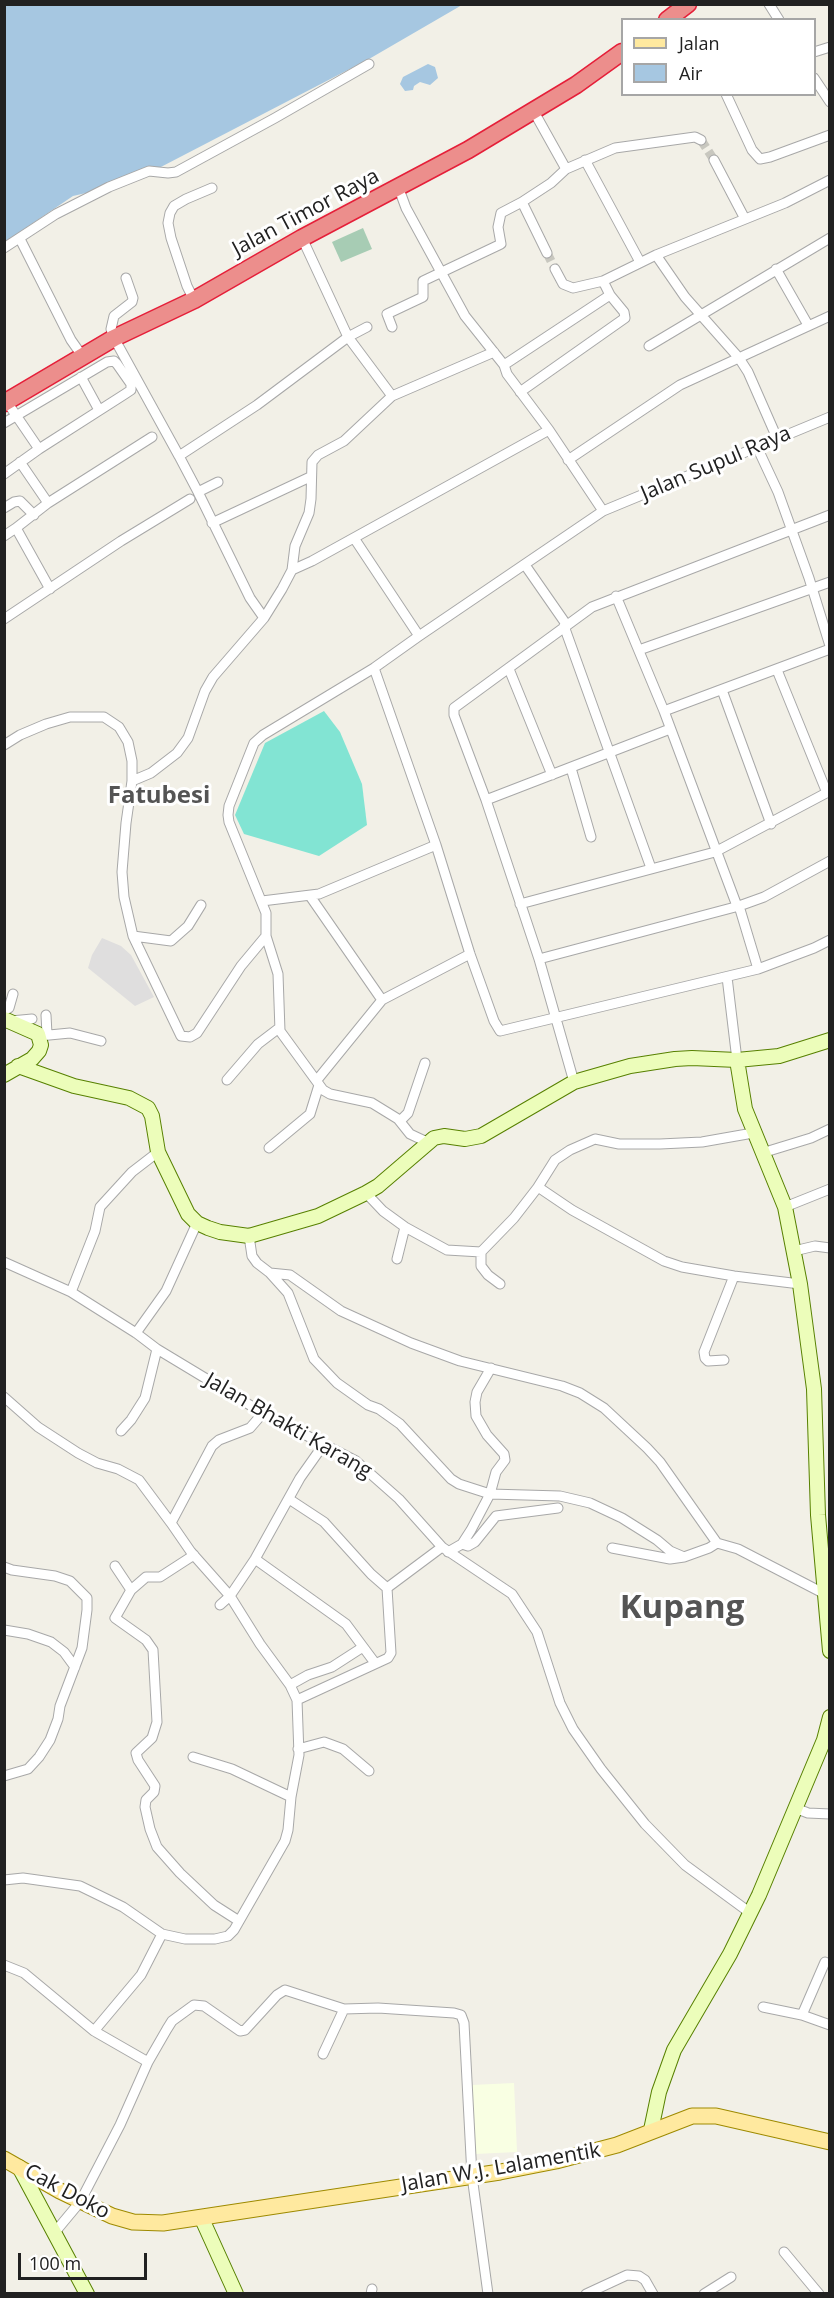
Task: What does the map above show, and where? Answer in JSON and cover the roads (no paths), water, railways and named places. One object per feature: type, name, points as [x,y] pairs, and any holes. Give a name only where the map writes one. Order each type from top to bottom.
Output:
[{"type":"highway","points":[[670,18],[688,4]]},
{"type":"highway","name":"Jalan Timor Raya","points":[[7,399],[114,338],[194,300],[302,238],[399,189],[576,85],[621,53]]},
{"type":"main road","name":"Jalan W.J. Lalamentik","points":[[202,2219],[284,2204],[500,2172],[598,2151],[692,2116],[710,2115],[830,2142]]},
{"type":"main road","name":"Cak Doko","points":[[4,2159],[80,2202],[112,2216],[133,2222],[163,2223],[202,2219]]},
{"type":"street","points":[[769,4],[778,18]]},
{"type":"street","points":[[4,249],[75,203],[109,187],[149,171],[168,174],[176,172],[369,64]]},
{"type":"street","points":[[816,81],[830,102]]},
{"type":"street","points":[[727,96],[752,150],[760,159],[770,158],[830,135]]},
{"type":"street","points":[[532,110],[566,169]]},
{"type":"street","points":[[392,327],[387,314],[423,297],[423,281],[501,244],[498,227],[501,213],[551,183],[566,169],[615,148],[695,137],[701,140]]},
{"type":"street","points":[[585,160],[640,262]]},
{"type":"street","points":[[714,160],[745,219]]},
{"type":"street","points":[[555,269],[563,284],[573,288],[603,281],[656,255],[785,203],[830,180]]},
{"type":"street","points":[[194,300],[187,286],[168,223],[174,206],[212,188]]},
{"type":"street","points":[[399,189],[406,208],[465,316],[504,365],[507,374],[549,430],[603,512]]},
{"type":"street","points":[[522,202],[547,253]]},
{"type":"street","points":[[20,238],[71,340],[83,357]]},
{"type":"street","points":[[302,238],[348,337],[392,396]]},
{"type":"street","points":[[650,346],[830,238]]},
{"type":"street","points":[[656,255],[685,297],[740,358],[777,438]]},
{"type":"street","points":[[776,269],[808,326]]},
{"type":"street","points":[[126,278],[133,298],[132,302],[114,316],[111,324],[114,338],[198,492],[250,598],[264,618]]},
{"type":"street","points":[[520,392],[624,318],[624,312],[610,295],[603,281]]},
{"type":"street","points":[[504,365],[610,295]]},
{"type":"street","points":[[568,460],[680,385],[830,316]]},
{"type":"street","points":[[179,456],[257,405],[348,337],[367,327]]},
{"type":"street","points":[[132,782],[151,773],[177,753],[188,738],[205,691],[213,677],[264,618],[292,570],[295,546],[309,513],[312,462],[318,455],[344,441],[392,396],[494,352]]},
{"type":"street","points":[[4,423],[107,362],[114,361],[130,384],[131,390],[4,474]]},
{"type":"street","points":[[81,377],[99,410]]},
{"type":"street","points":[[7,399],[39,449]]},
{"type":"street","name":"Jalan Supul Raya","points":[[279,1028],[278,974],[266,936],[267,920],[262,901],[228,822],[229,806],[254,743],[263,735],[374,668],[603,512],[830,417]]},
{"type":"street","points":[[292,570],[549,430]]},
{"type":"street","points":[[4,536],[48,503],[152,437]]},
{"type":"street","points":[[664,711],[777,670],[830,647],[774,483],[757,447]]},
{"type":"street","points":[[20,462],[48,503]]},
{"type":"street","points":[[212,523],[310,477]]},
{"type":"street","points":[[198,492],[218,482]]},
{"type":"street","points":[[4,619],[190,499]]},
{"type":"street","points":[[4,508],[20,501],[34,515]]},
{"type":"street","points":[[574,1082],[539,959],[454,711],[456,705],[592,607],[830,514]]},
{"type":"street","points":[[16,528],[50,589]]},
{"type":"street","points":[[354,537],[418,636]]},
{"type":"street","points":[[525,565],[565,625],[608,753],[651,868]]},
{"type":"street","points":[[639,650],[830,582]]},
{"type":"street","points":[[616,596],[664,711],[715,852],[738,906],[758,969]]},
{"type":"street","points":[[374,668],[436,845],[470,954],[494,1021],[500,1031],[758,969],[830,940]]},
{"type":"street","points":[[509,669],[552,775]]},
{"type":"street","points":[[520,904],[715,852],[829,792],[777,670]]},
{"type":"street","points":[[722,690],[771,824]]},
{"type":"street","points":[[6,741],[70,717],[104,717],[119,727],[128,742],[132,782],[122,872],[124,897],[133,936],[178,1033],[183,1037],[190,1037],[196,1033],[241,966],[266,936]]},
{"type":"street","points":[[486,800],[670,729]]},
{"type":"street","points":[[571,768],[591,837]]},
{"type":"street","points":[[262,901],[310,896],[436,845]]},
{"type":"street","points":[[539,959],[738,906],[764,897],[830,861]]},
{"type":"street","points":[[310,896],[382,1000]]},
{"type":"street","points":[[133,936],[171,941],[188,926],[201,905]]},
{"type":"street","points":[[269,1148],[310,1114],[318,1082],[382,1000],[470,954]]},
{"type":"street","points":[[727,977],[745,1109],[785,1207],[800,1284],[814,1389],[818,1515],[823,1593],[830,1651]]},
{"type":"street","points":[[7,1017],[13,994]]},
{"type":"street","points":[[4,1075],[32,1059],[39,1051],[46,1015]]},
{"type":"street","points":[[7,1017],[32,1019]]},
{"type":"street","points":[[7,1017],[43,1035],[70,1033],[101,1041]]},
{"type":"street","points":[[227,1080],[258,1044],[279,1028],[284,1039],[330,1094],[372,1103],[400,1121],[410,1134],[427,1142]]},
{"type":"street","points":[[18,1066],[74,1086],[142,1103],[152,1116],[158,1152],[189,1214],[197,1223],[220,1232],[249,1236],[318,1216],[378,1186],[434,1138],[444,1136],[465,1139],[481,1136],[574,1082],[630,1066],[662,1061],[692,1058],[737,1060],[779,1056],[830,1040]]},
{"type":"street","points":[[400,1121],[408,1113],[424,1063]]},
{"type":"street","points":[[762,1153],[811,1138],[830,1129]]},
{"type":"street","points":[[500,1284],[481,1266],[481,1252],[514,1218],[555,1160],[570,1150],[595,1139],[619,1144],[660,1144],[713,1141],[753,1133]]},
{"type":"street","points":[[71,1292],[95,1232],[100,1207],[132,1172],[158,1152]]},
{"type":"street","points":[[537,1187],[572,1210],[664,1261],[682,1267],[734,1276],[800,1284]]},
{"type":"street","points":[[785,1207],[830,1189]]},
{"type":"street","points":[[366,1193],[383,1211],[405,1227],[447,1250],[481,1252]]},
{"type":"street","points":[[136,1333],[166,1290],[197,1223]]},
{"type":"street","points":[[397,1259],[405,1227]]},
{"type":"street","points":[[249,1236],[252,1256],[288,1293],[314,1359],[325,1372],[368,1405],[400,1424],[451,1479],[471,1489],[490,1494],[560,1496],[590,1503],[622,1518],[657,1539],[670,1551],[684,1557]]},
{"type":"street","points":[[794,1251],[815,1246],[830,1248]]},
{"type":"street","name":"Jalan Bhakti Karang","points":[[4,1262],[71,1292],[157,1349],[263,1413],[356,1461],[399,1499],[445,1549],[503,1587],[519,1602],[537,1632],[560,1703],[573,1729],[601,1769],[645,1824],[685,1865],[749,1912]]},
{"type":"street","points":[[270,1273],[284,1273],[294,1277],[360,1322],[460,1360],[562,1386],[579,1393],[604,1408],[660,1462],[717,1543],[738,1549],[823,1593]]},
{"type":"street","points":[[724,1360],[708,1360],[704,1352],[734,1276]]},
{"type":"street","points":[[121,1431],[131,1420],[146,1394],[157,1349]]},
{"type":"street","points":[[462,1544],[490,1494],[496,1472],[506,1457],[476,1416],[477,1392],[490,1368]]},
{"type":"street","points":[[4,1397],[38,1427],[78,1453],[118,1469],[138,1480],[194,1555],[230,1596],[290,1685],[297,1700],[298,1749],[285,1841],[234,1930],[223,1938],[185,1939],[162,1935],[123,1907],[80,1886],[23,1878],[4,1880]]},
{"type":"street","points":[[171,1523],[212,1446],[219,1440],[254,1424],[263,1413]]},
{"type":"street","points":[[220,1605],[230,1596],[255,1559],[300,1478],[324,1443]]},
{"type":"street","points":[[289,1499],[324,1522],[371,1574],[387,1588],[392,1653],[388,1658],[297,1700]]},
{"type":"street","points":[[387,1588],[445,1549],[462,1544],[468,1546],[475,1542],[496,1516],[558,1508]]},
{"type":"street","points":[[612,1548],[670,1559],[684,1557],[717,1543]]},
{"type":"street","points":[[194,1555],[160,1577],[146,1577],[131,1590],[115,1618],[146,1640],[153,1650],[157,1722],[152,1738],[136,1753],[155,1786],[145,1803],[150,1829],[157,1846],[174,1867],[214,1905],[239,1921]]},
{"type":"street","points":[[255,1559],[346,1624],[375,1664]]},
{"type":"street","points":[[115,1566],[131,1590]]},
{"type":"street","points":[[4,1567],[56,1576],[70,1581],[87,1598],[82,1648],[50,1740],[28,1769],[4,1776]]},
{"type":"street","points":[[4,1630],[28,1634],[51,1642],[64,1652],[75,1667]]},
{"type":"street","points":[[290,1685],[308,1675],[332,1667],[363,1647]]},
{"type":"street","points":[[651,2130],[659,2092],[675,2050],[730,1954],[759,1895],[824,1740],[830,1717]]},
{"type":"street","points":[[298,1749],[324,1742],[343,1749],[369,1771]]},
{"type":"street","points":[[193,1757],[232,1769],[291,1797]]},
{"type":"street","points":[[795,1808],[808,1813],[830,1814]]},
{"type":"street","points":[[94,2031],[141,1975],[162,1935]]},
{"type":"street","points":[[801,2015],[825,1962]]},
{"type":"street","points":[[4,1965],[24,1973],[94,2031],[148,2062]]},
{"type":"street","points":[[55,2232],[80,2202],[120,2125],[148,2062],[172,2021],[194,2005],[204,2006],[240,2031],[252,2024],[282,1990],[344,2009],[378,2008],[454,2013],[461,2015],[464,2023],[472,2176],[488,2294]]},
{"type":"street","points":[[763,2007],[801,2015],[830,2025]]},
{"type":"street","points":[[323,2054],[344,2009]]},
{"type":"street","points":[[19,2167],[87,2294]]},
{"type":"street","points":[[202,2219],[236,2294]]},
{"type":"street","points":[[784,2252],[819,2294]]},
{"type":"street","points":[[590,2293],[621,2276],[634,2275],[645,2280],[653,2294]]},
{"type":"street","points":[[704,2294],[731,2277]]},
{"type":"water","points":[[5,5],[462,5],[369,59],[157,169],[99,190],[73,196],[5,242]]},
{"type":"water","points":[[428,64],[435,67],[438,78],[430,85],[420,82],[414,86],[413,90],[405,91],[400,84],[403,77]]},
{"type":"tunnel","points":[[701,140],[714,160]]},
{"type":"tunnel","points":[[547,253],[555,269]]},
{"type":"district","name":"Fatubesi","points":[[159,796]]},
{"type":"district","name":"Kupang","points":[[682,1609]]}]
